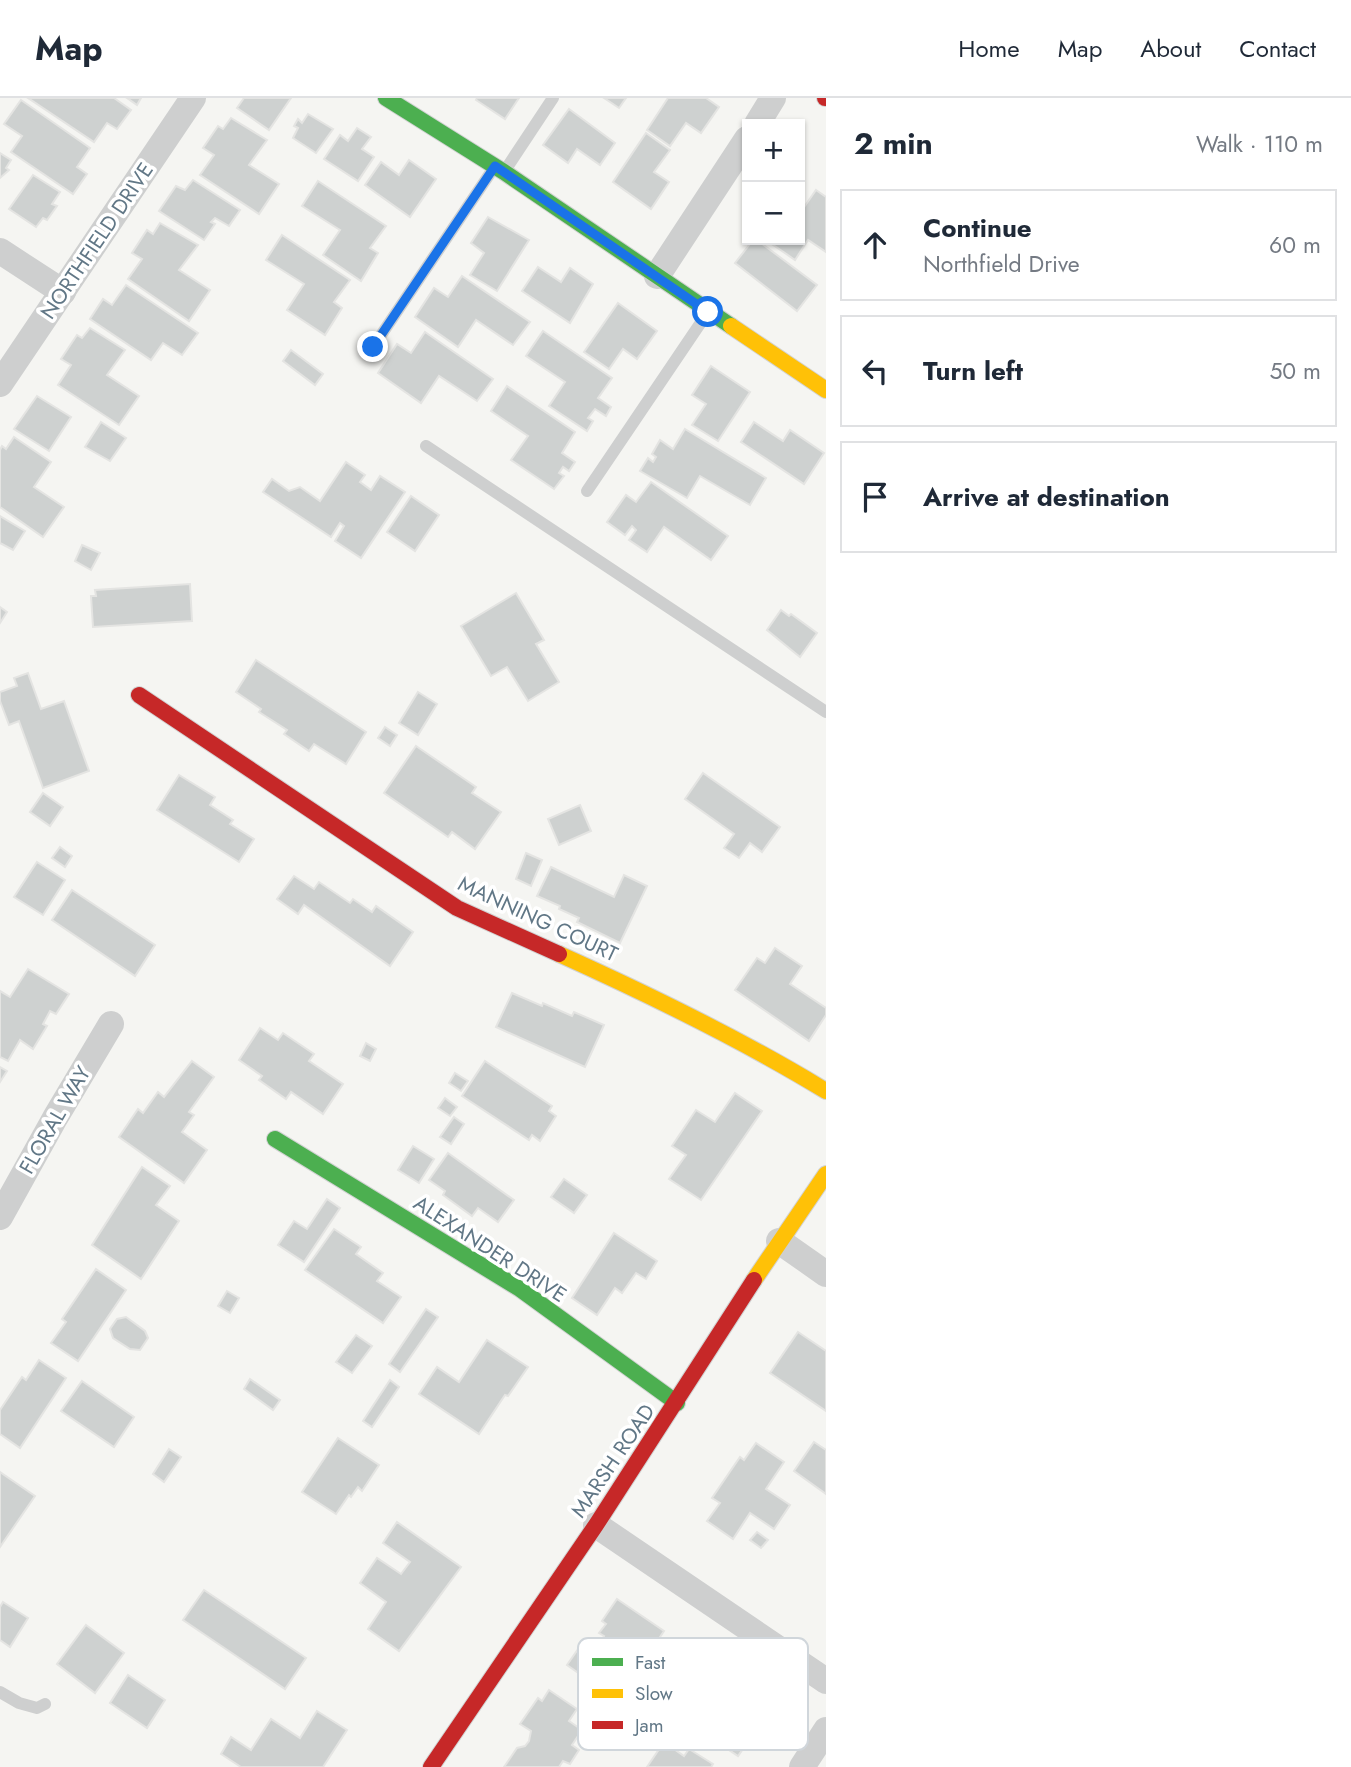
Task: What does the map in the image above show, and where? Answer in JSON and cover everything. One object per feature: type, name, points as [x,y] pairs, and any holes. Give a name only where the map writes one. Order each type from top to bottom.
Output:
[{"type":"street","name":"NORTHFIELD DRIVE","points":[[0,384],[193,98]]},
{"type":"street","points":[[387,98],[500,169],[826,390]]},
{"type":"street","points":[[760,119],[773,98]]},
{"type":"street","points":[[657,276],[742,147]]},
{"type":"street","points":[[0,251],[63,292]]},
{"type":"street","name":"MANNING COURT","points":[[139,695],[457,908],[628,985],[826,1091]]},
{"type":"street","name":"FLORAL WAY","points":[[0,1217],[111,1024]]},
{"type":"street","name":"ALEXANDER DRIVE","points":[[275,1139],[520,1289],[677,1403]]},
{"type":"street","name":"MARSH ROAD","points":[[430,1767],[596,1525],[779,1241],[826,1174]]},
{"type":"street","points":[[779,1241],[826,1274]]},
{"type":"street","points":[[596,1525],[763,1638]]},
{"type":"street","points":[[808,1669],[826,1681]]},
{"type":"street","points":[[802,1767],[826,1730]]},
{"type":"lane","points":[[373,347],[553,98]]},
{"type":"lane","points":[[587,491],[708,312]]},
{"type":"lane","points":[[426,446],[826,712]]},
{"type":"lane","points":[[0,1692],[19,1703],[37,1708],[45,1704]]},
{"type":"building","points":[[28,98],[114,98],[131,110],[117,129],[107,123],[94,142]]},
{"type":"building","points":[[127,98],[141,98],[137,105]]},
{"type":"building","points":[[244,98],[291,98],[269,130],[237,108]]},
{"type":"building","points":[[519,98],[505,119],[476,100]]},
{"type":"building","points":[[604,98],[626,98],[619,108]]},
{"type":"building","points":[[668,98],[706,98],[719,107],[701,133],[686,123],[670,146],[647,130]]},
{"type":"building","points":[[21,100],[90,148],[77,167],[87,174],[73,194],[11,152],[22,136],[4,124]]},
{"type":"building","points":[[569,109],[615,143],[600,165],[577,149],[568,163],[543,145]]},
{"type":"building","points":[[308,114],[333,129],[316,153],[293,138],[298,128],[294,126],[298,119],[302,123]]},
{"type":"building","points":[[231,118],[267,140],[249,165],[279,184],[259,214],[200,175],[214,155],[203,148],[218,126],[223,129]]},
{"type":"building","points":[[357,128],[371,137],[362,149],[374,157],[358,181],[324,159],[340,135],[348,141]]},
{"type":"building","points":[[646,133],[670,150],[654,172],[669,182],[651,209],[613,182]]},
{"type":"building","points":[[0,153],[11,160],[6,168],[9,170],[0,178]]},
{"type":"building","points":[[409,160],[436,179],[410,217],[365,185],[381,162],[399,175]]},
{"type":"building","points":[[33,175],[60,192],[52,204],[57,206],[47,220],[43,218],[36,227],[9,209]]},
{"type":"building","points":[[193,180],[240,210],[229,226],[215,218],[211,222],[215,224],[204,240],[159,211],[176,186],[185,190]]},
{"type":"building","points":[[318,181],[386,226],[370,248],[378,253],[361,281],[323,255],[340,230],[302,206]]},
{"type":"building","points":[[816,190],[826,197],[826,252],[808,240],[805,245],[805,206]]},
{"type":"building","points":[[488,217],[529,240],[497,291],[470,275],[484,253],[471,243]]},
{"type":"building","points":[[160,223],[198,245],[179,270],[210,290],[189,321],[128,279],[142,259],[132,253],[147,230],[153,234]]},
{"type":"building","points":[[282,235],[350,280],[334,302],[342,308],[325,335],[287,310],[304,284],[266,260]]},
{"type":"building","points":[[749,245],[764,245],[817,285],[797,311],[735,263]]},
{"type":"building","points":[[773,245],[805,245],[795,260]]},
{"type":"building","points":[[538,267],[561,282],[570,268],[593,284],[570,323],[522,291]]},
{"type":"building","points":[[462,276],[530,322],[513,345],[476,320],[458,347],[415,317],[434,288],[448,297]]},
{"type":"building","points":[[126,285],[198,333],[182,355],[163,343],[151,360],[90,319],[103,299],[112,305]]},
{"type":"building","points":[[618,303],[657,331],[637,359],[623,349],[609,369],[584,352]]},
{"type":"building","points":[[90,328],[125,350],[107,375],[139,396],[119,425],[58,385],[71,365],[61,359],[77,335],[82,338]]},
{"type":"building","points":[[543,331],[612,378],[598,398],[611,407],[606,416],[595,409],[588,418],[593,421],[587,431],[549,406],[565,382],[526,356]]},
{"type":"building","points":[[425,332],[493,379],[477,401],[439,376],[421,403],[378,373],[397,344],[411,353]]},
{"type":"building","points":[[291,350],[323,374],[315,385],[283,361]]},
{"type":"building","points":[[711,366],[750,392],[718,441],[692,425],[706,404],[692,395]]},
{"type":"building","points":[[507,386],[575,432],[562,453],[575,462],[569,471],[563,467],[559,473],[564,476],[554,489],[511,460],[528,436],[491,411]]},
{"type":"building","points":[[37,396],[71,417],[49,451],[14,429]]},
{"type":"building","points":[[101,422],[126,438],[110,461],[85,447]]},
{"type":"building","points":[[754,422],[783,441],[790,430],[824,453],[804,484],[741,442]]},
{"type":"building","points":[[685,429],[766,478],[750,505],[700,476],[687,498],[640,471],[648,458],[653,462],[656,457],[652,454],[660,440],[673,449]]},
{"type":"building","points":[[14,437],[51,462],[34,487],[64,507],[43,537],[0,507],[0,450],[2,446],[6,449]]},
{"type":"building","points":[[346,462],[365,475],[360,482],[371,490],[380,476],[405,492],[361,558],[335,541],[344,526],[340,523],[331,537],[263,492],[272,479],[289,491],[300,487],[320,501]]},
{"type":"building","points":[[651,482],[728,536],[711,560],[664,527],[647,552],[629,540],[636,530],[632,526],[625,535],[607,522],[626,495],[636,502]]},
{"type":"building","points":[[411,496],[439,515],[415,551],[387,532]]},
{"type":"building","points":[[0,516],[25,531],[13,550],[0,543]]},
{"type":"building","points":[[82,545],[100,553],[91,570],[75,561]]},
{"type":"building","points":[[190,584],[192,621],[93,627],[91,596],[96,596],[95,590]]},
{"type":"building","points":[[516,593],[544,640],[536,644],[559,682],[528,701],[507,667],[491,676],[461,626]]},
{"type":"building","points":[[0,607],[7,612],[0,623]]},
{"type":"building","points":[[781,610],[817,633],[800,657],[767,630]]},
{"type":"building","points":[[256,660],[366,732],[346,764],[314,744],[309,751],[284,734],[287,730],[259,712],[261,709],[236,692]]},
{"type":"building","points":[[28,673],[41,709],[64,701],[89,771],[43,788],[19,721],[9,725],[0,701],[0,692],[17,686],[14,678]]},
{"type":"building","points":[[418,692],[437,704],[418,735],[399,723]]},
{"type":"building","points":[[385,727],[397,735],[390,746],[378,738]]},
{"type":"building","points":[[416,746],[476,787],[472,793],[501,812],[475,849],[452,832],[448,837],[384,793]]},
{"type":"building","points":[[703,773],[780,827],[762,852],[750,843],[739,858],[724,848],[734,834],[685,799]]},
{"type":"building","points":[[179,775],[215,797],[210,805],[233,820],[230,824],[254,839],[239,862],[157,810]]},
{"type":"building","points":[[43,793],[63,807],[50,826],[30,812]]},
{"type":"building","points":[[580,805],[591,831],[559,845],[548,819]]},
{"type":"building","points":[[60,847],[72,856],[65,867],[52,858]]},
{"type":"building","points":[[526,853],[542,860],[531,886],[516,879]]},
{"type":"building","points":[[37,862],[65,880],[43,915],[14,897]]},
{"type":"building","points":[[551,867],[614,897],[624,875],[647,886],[620,943],[577,922],[579,918],[537,896]]},
{"type":"building","points":[[294,876],[314,889],[319,882],[350,903],[353,899],[372,912],[376,906],[413,932],[390,966],[304,905],[298,914],[277,899]]},
{"type":"building","points":[[72,890],[155,945],[135,976],[52,920]]},
{"type":"building","points":[[775,948],[802,966],[790,984],[826,1008],[826,1015],[809,1041],[735,990],[757,958],[765,963]]},
{"type":"building","points":[[28,969],[69,994],[56,1014],[50,1011],[43,1024],[47,1026],[33,1049],[20,1040],[8,1061],[0,1057],[0,991],[10,997]]},
{"type":"building","points":[[512,993],[572,1016],[574,1012],[604,1025],[585,1067],[496,1027]]},
{"type":"building","points":[[260,1028],[278,1040],[283,1033],[314,1054],[309,1061],[343,1084],[323,1114],[291,1092],[286,1099],[259,1080],[262,1076],[239,1060]]},
{"type":"building","points":[[366,1043],[376,1049],[370,1061],[360,1056]]},
{"type":"building","points":[[192,1061],[214,1077],[189,1112],[194,1115],[182,1132],[207,1150],[184,1183],[119,1137],[138,1109],[143,1113],[158,1092],[164,1097]]},
{"type":"building","points":[[485,1061],[552,1106],[549,1111],[556,1116],[540,1141],[532,1135],[529,1140],[462,1096]]},
{"type":"building","points":[[0,1067],[7,1071],[0,1082]]},
{"type":"building","points":[[455,1073],[468,1081],[461,1091],[449,1083]]},
{"type":"building","points":[[735,1093],[762,1111],[701,1200],[669,1179],[686,1155],[672,1146],[696,1110],[715,1122]]},
{"type":"building","points":[[445,1098],[457,1107],[450,1116],[438,1108]]},
{"type":"building","points":[[454,1117],[464,1124],[451,1144],[440,1137]]},
{"type":"building","points":[[413,1146],[434,1159],[419,1183],[398,1170]]},
{"type":"building","points":[[448,1153],[514,1200],[498,1222],[478,1208],[472,1216],[443,1195],[445,1191],[429,1180]]},
{"type":"building","points":[[142,1167],[170,1186],[156,1205],[179,1221],[141,1279],[92,1245]]},
{"type":"building","points":[[564,1179],[587,1195],[574,1213],[551,1197]]},
{"type":"building","points":[[327,1199],[340,1208],[304,1262],[278,1245],[294,1221],[307,1229]]},
{"type":"building","points":[[334,1229],[361,1247],[356,1254],[383,1273],[377,1281],[401,1297],[383,1323],[305,1270]]},
{"type":"building","points":[[614,1233],[657,1261],[646,1279],[636,1273],[622,1293],[615,1288],[597,1315],[572,1298]]},
{"type":"building","points":[[96,1269],[126,1290],[78,1361],[51,1343],[66,1322],[62,1319]]},
{"type":"building","points":[[227,1291],[239,1298],[230,1313],[218,1306]]},
{"type":"building","points":[[426,1309],[438,1317],[400,1372],[389,1364]]},
{"type":"building","points":[[126,1317],[145,1331],[148,1338],[140,1350],[130,1349],[113,1338],[110,1329],[117,1319]]},
{"type":"building","points":[[798,1332],[826,1351],[826,1411],[770,1373]]},
{"type":"building","points":[[356,1335],[372,1346],[352,1373],[336,1362]]},
{"type":"building","points":[[487,1340],[528,1367],[479,1434],[419,1394],[437,1367],[459,1382]]},
{"type":"building","points":[[39,1360],[66,1378],[20,1448],[0,1434],[0,1410],[22,1377],[26,1380]]},
{"type":"building","points":[[250,1379],[280,1400],[273,1410],[244,1389]]},
{"type":"building","points":[[390,1380],[399,1387],[372,1427],[363,1421]]},
{"type":"building","points":[[82,1381],[134,1417],[114,1447],[61,1411]]},
{"type":"building","points":[[338,1438],[379,1465],[362,1491],[358,1487],[336,1514],[302,1492]]},
{"type":"building","points":[[814,1442],[826,1450],[826,1494],[794,1471]]},
{"type":"building","points":[[756,1443],[784,1462],[766,1489],[790,1505],[774,1529],[750,1513],[733,1539],[707,1521],[720,1503],[712,1498],[740,1457],[744,1460]]},
{"type":"building","points":[[169,1449],[181,1457],[164,1482],[153,1474]]},
{"type":"building","points":[[0,1472],[35,1496],[0,1547]]},
{"type":"building","points":[[397,1522],[461,1567],[399,1651],[368,1629],[386,1602],[360,1583],[377,1558],[401,1574],[410,1562],[383,1543]]},
{"type":"building","points":[[757,1532],[768,1540],[761,1548],[750,1540]]},
{"type":"building","points":[[204,1590],[306,1658],[285,1689],[183,1620]]},
{"type":"building","points":[[617,1599],[664,1631],[659,1638],[603,1638],[604,1636],[599,1633],[606,1624],[602,1621]]},
{"type":"building","points":[[3,1602],[28,1618],[10,1647],[0,1640],[0,1607]]},
{"type":"building","points":[[86,1625],[124,1653],[95,1693],[57,1664]]},
{"type":"building","points":[[578,1649],[578,1673],[567,1665]]},
{"type":"building","points":[[128,1675],[165,1700],[147,1728],[110,1703]]},
{"type":"building","points":[[549,1690],[577,1709],[569,1721],[578,1727],[578,1736],[572,1745],[579,1750],[570,1764],[563,1761],[559,1767],[504,1767],[517,1748],[525,1746],[529,1741],[531,1731],[520,1724],[538,1698],[542,1701]]},
{"type":"building","points":[[317,1711],[347,1730],[323,1767],[241,1767],[221,1754],[231,1737],[251,1750],[271,1719],[300,1738]]},
{"type":"building","points":[[659,1750],[675,1750],[684,1756],[691,1750],[713,1764],[711,1767],[647,1767]]},
{"type":"building","points":[[729,1750],[742,1750],[738,1756]]},
{"type":"traffic: fast","points":[[386,98],[504,172],[731,326]]},
{"type":"traffic: fast","points":[[275,1139],[520,1289],[677,1403]]},
{"type":"traffic: slow","points":[[731,326],[826,390]]},
{"type":"traffic: slow","points":[[559,954],[695,1018],[826,1091]]},
{"type":"traffic: slow","points":[[754,1280],[826,1174]]},
{"type":"traffic: jam","points":[[139,695],[457,908],[559,954]]},
{"type":"traffic: jam","points":[[431,1767],[596,1525],[754,1280]]},
{"type":"route","points":[[373,347],[495,166],[708,312]]}]
